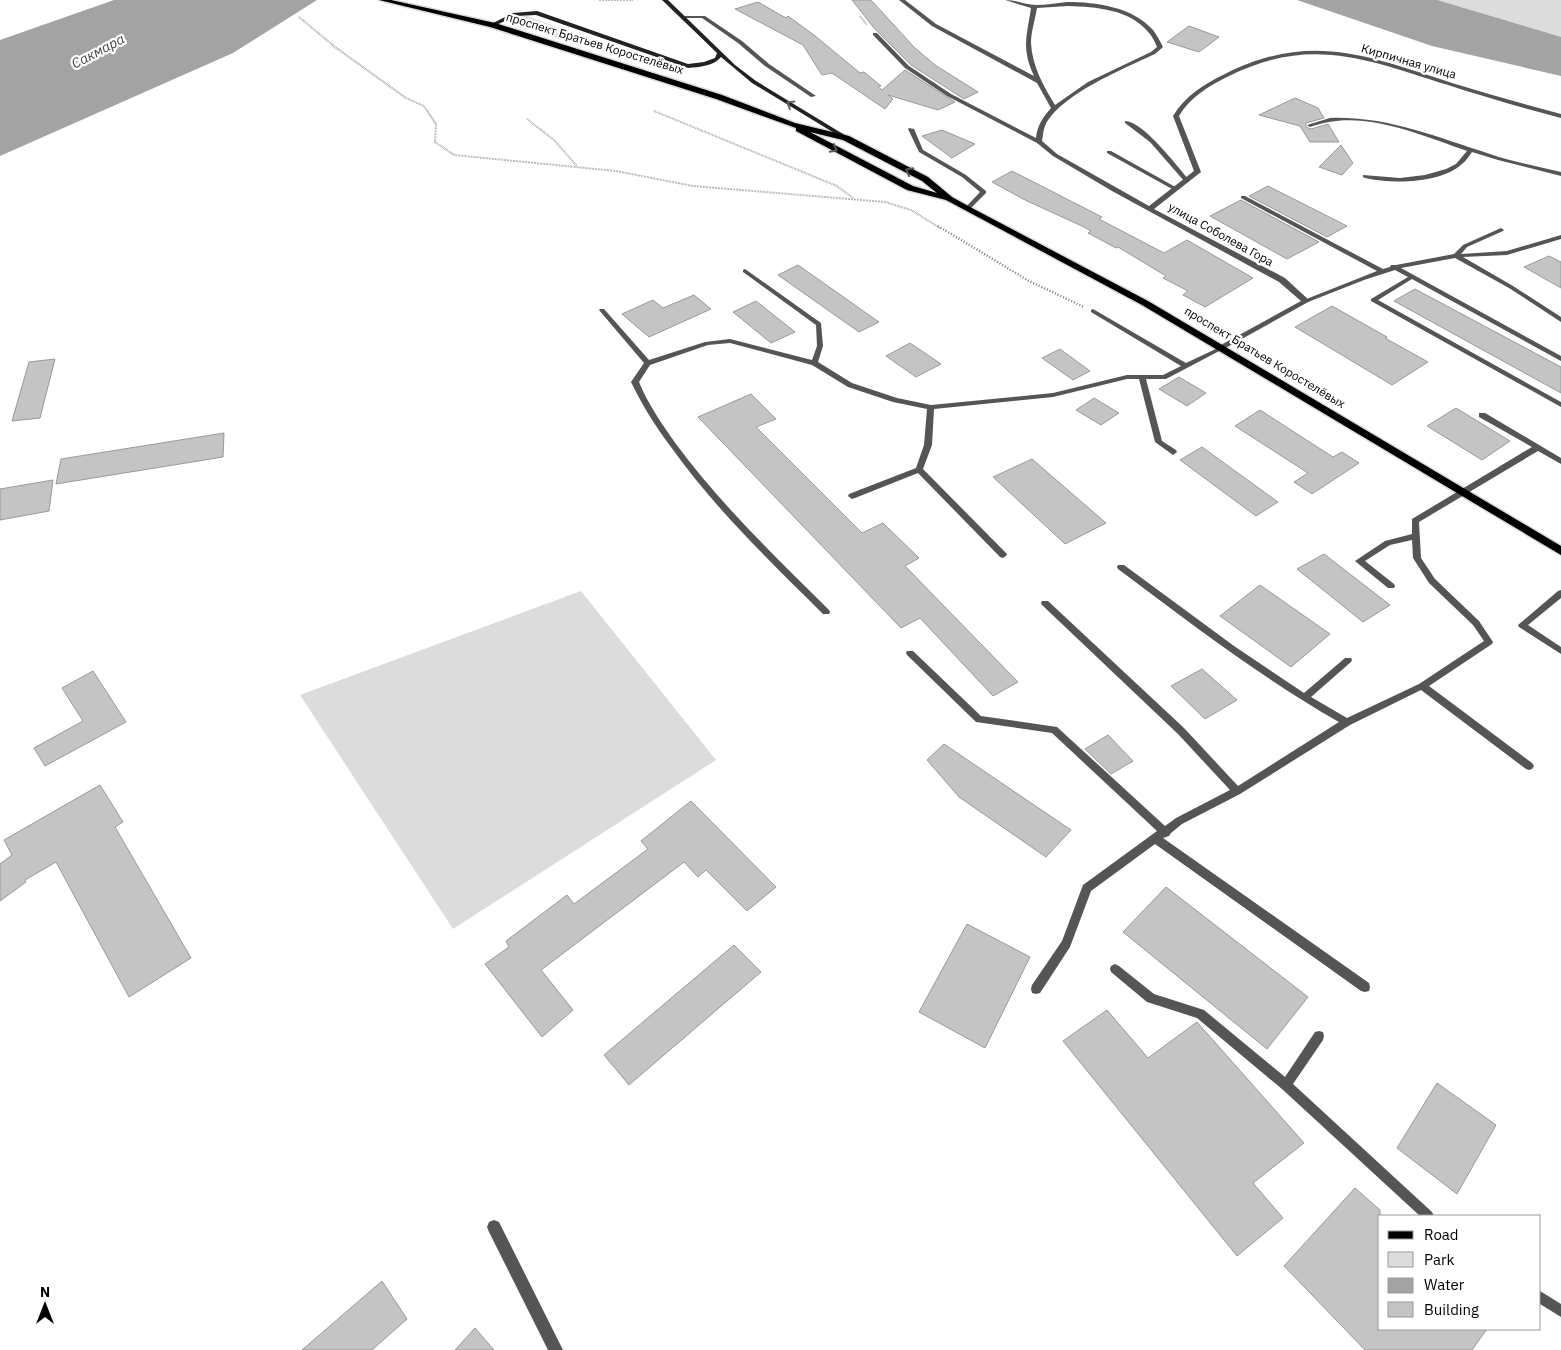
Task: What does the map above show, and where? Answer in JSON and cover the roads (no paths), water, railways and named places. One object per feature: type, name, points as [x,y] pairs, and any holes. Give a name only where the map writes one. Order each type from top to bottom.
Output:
[{"type":"main road","name":"проспект Братьев Коростелёвых","points":[[384,0],[492,25],[719,97],[792,125],[846,138],[925,179],[949,199],[967,209],[1145,303],[1561,551]]},
{"type":"main road","name":"проспект Братьев Коростелёвых","points":[[792,125],[818,141],[910,188],[949,199]]},
{"type":"street","points":[[665,0],[733,66],[754,82],[846,138]]},
{"type":"street","points":[[902,0],[934,25],[1040,82]]},
{"type":"street","points":[[1008,0],[1034,6],[1073,2],[1119,11],[1151,28],[1160,47],[1153,53],[1100,77],[1055,110],[1041,125],[1039,142]]},
{"type":"street","points":[[1034,6],[1033,24],[1029,33],[1032,65],[1055,110]]},
{"type":"street","points":[[492,25],[515,14],[538,13],[688,66],[705,64],[716,59],[720,52]]},
{"type":"street","name":"улица Соболева Гора","points":[[874,34],[907,67],[949,95],[1039,142],[1055,155],[1282,280],[1306,301]]},
{"type":"street","name":"Кирпичная улица","points":[[1150,208],[1198,172],[1176,116],[1180,107],[1204,87],[1246,65],[1327,52],[1362,58],[1561,116]]},
{"type":"street","points":[[1222,348],[1306,301]]},
{"type":"street","points":[[494,1226],[556,1350]]},
{"type":"lane","points":[[683,17],[703,17],[740,42],[767,65],[813,96]]},
{"type":"lane","points":[[1310,125],[1323,120],[1339,118],[1418,131],[1471,150],[1561,174]]},
{"type":"lane","points":[[1127,122],[1142,130],[1150,138],[1186,181]]},
{"type":"lane","points":[[910,129],[922,151],[964,176],[984,192],[967,209]]},
{"type":"lane","points":[[1365,176],[1376,179],[1404,180],[1430,175],[1459,164],[1471,150]]},
{"type":"lane","points":[[1109,152],[1176,189]]},
{"type":"lane","points":[[1243,197],[1380,270]]},
{"type":"lane","points":[[1456,256],[1465,246],[1501,230]]},
{"type":"lane","points":[[1306,301],[1392,266],[1422,259],[1507,252],[1561,237]]},
{"type":"lane","points":[[1456,256],[1511,287],[1561,320]]},
{"type":"lane","points":[[1392,266],[1561,359]]},
{"type":"lane","points":[[745,271],[818,324],[820,346],[814,363]]},
{"type":"lane","points":[[1412,278],[1372,300],[1561,405]]},
{"type":"lane","points":[[602,310],[648,363]]},
{"type":"lane","points":[[1093,311],[1186,366]]},
{"type":"lane","points":[[826,612],[731,516],[687,466],[642,400],[636,382],[648,363],[707,343],[730,341],[814,363],[850,385],[896,400],[931,407],[1053,395],[1126,377],[1164,377],[1222,348]]},
{"type":"lane","points":[[1142,376],[1159,442],[1173,452]]},
{"type":"lane","points":[[852,496],[919,470],[928,445],[931,407]]},
{"type":"lane","points":[[1482,415],[1561,461]]},
{"type":"lane","points":[[1036,989],[1066,944],[1087,888],[1157,840],[1179,822],[1237,791],[1347,722],[1422,686],[1489,642],[1476,623],[1432,581],[1417,558],[1415,521],[1465,493],[1538,447]]},
{"type":"lane","points":[[919,470],[1003,555]]},
{"type":"lane","points":[[1391,586],[1360,561],[1388,543],[1416,536]]},
{"type":"lane","points":[[1121,566],[1258,669],[1347,722]]},
{"type":"lane","points":[[1561,593],[1522,624],[1561,651]]},
{"type":"lane","points":[[1045,603],[1181,731],[1237,791]]},
{"type":"lane","points":[[910,652],[979,719],[1054,730],[1166,833]]},
{"type":"lane","points":[[1304,698],[1348,660]]},
{"type":"lane","points":[[1422,686],[1529,766]]},
{"type":"lane","points":[[1157,840],[1365,987]]},
{"type":"lane","points":[[1115,969],[1151,998],[1200,1014],[1286,1085],[1427,1215]]},
{"type":"lane","points":[[1286,1085],[1319,1036]]},
{"type":"lane","points":[[1541,1298],[1561,1311]]},
{"type":"water","name":"Сакмара","points":[[114,0],[317,0],[233,53],[0,156],[0,40]]},
{"type":"water","points":[[1297,0],[1437,0],[1561,37],[1561,76],[1432,46]]}]
